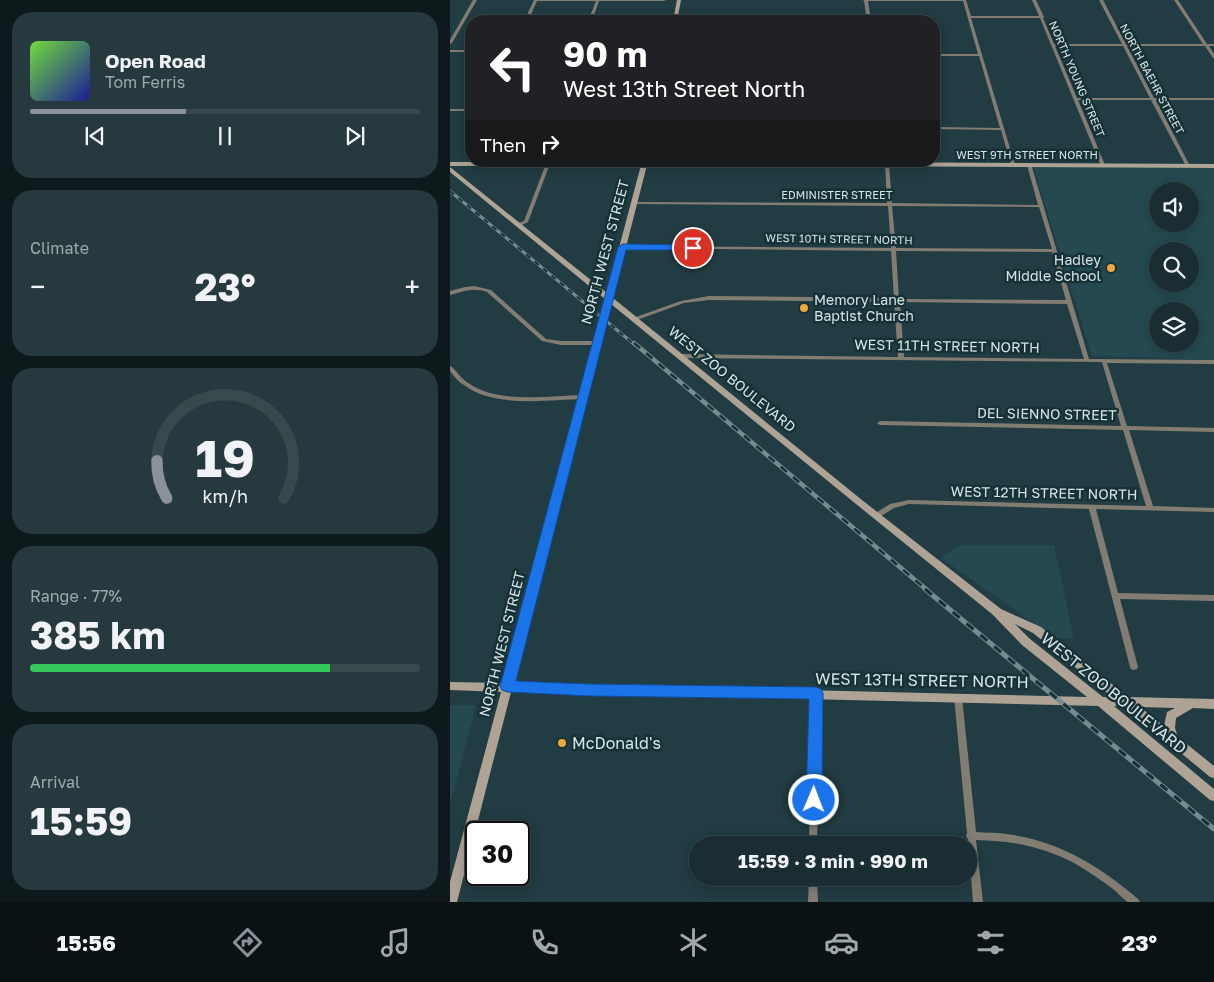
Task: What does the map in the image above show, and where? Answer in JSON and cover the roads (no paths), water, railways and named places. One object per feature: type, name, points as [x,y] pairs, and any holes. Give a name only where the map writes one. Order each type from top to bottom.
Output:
[{"type":"main road","points":[[676,15],[680,0]]},
{"type":"main road","name":"WEST 9TH STREET NORTH","points":[[450,164],[465,164]]},
{"type":"main road","name":"WEST 9TH STREET NORTH","points":[[940,164],[1214,166]]},
{"type":"main road","name":"NORTH WEST STREET","points":[[451,902],[644,167]]},
{"type":"main road","name":"WEST ZOO BOULEVARD","points":[[450,169],[876,516],[996,611],[1026,642],[1214,796]]},
{"type":"main road","name":"WEST ZOO BOULEVARD","points":[[996,611],[1037,630],[1214,773]]},
{"type":"main road","name":"WEST 13TH STREET NORTH","points":[[450,686],[816,693],[1214,704]]},
{"type":"main road","points":[[1173,740],[1169,728],[1171,715],[1194,703]]},
{"type":"street","points":[[466,15],[475,0]]},
{"type":"street","points":[[529,15],[536,0],[664,0]]},
{"type":"street","points":[[592,15],[598,0]]},
{"type":"street","points":[[868,15],[866,0],[964,0],[1013,165]]},
{"type":"street","name":"NORTH YOUNG STREET","points":[[1034,0],[1103,165]]},
{"type":"street","name":"NORTH BAEHR STREET","points":[[1101,0],[1188,166]]},
{"type":"street","points":[[1176,0],[1214,57]]},
{"type":"street","points":[[450,42],[465,17]]},
{"type":"street","points":[[969,17],[1042,17]]},
{"type":"street","points":[[1053,45],[1214,45]]},
{"type":"street","points":[[450,51],[465,51]]},
{"type":"street","points":[[940,55],[980,55]]},
{"type":"street","points":[[1076,99],[1214,99]]},
{"type":"street","points":[[450,110],[465,110]]},
{"type":"street","points":[[940,128],[1002,129]]},
{"type":"street","points":[[1029,165],[1087,361]]},
{"type":"street","points":[[518,225],[526,222],[547,167]]},
{"type":"street","points":[[887,167],[901,358]]},
{"type":"street","name":"EDMINISTER STREET","points":[[634,203],[1041,206]]},
{"type":"street","name":"WEST 10TH STREET NORTH","points":[[623,247],[1054,251]]},
{"type":"street","points":[[450,293],[468,287],[482,288],[489,291],[544,340],[561,343],[597,343]]},
{"type":"street","points":[[635,319],[683,302],[709,298],[1069,302]]},
{"type":"street","name":"WEST 11TH STREET NORTH","points":[[680,356],[1214,362]]},
{"type":"street","points":[[1104,361],[1150,508]]},
{"type":"street","points":[[450,368],[468,386],[485,394],[517,397],[582,397]]},
{"type":"street","name":"DEL SIENNO STREET","points":[[880,423],[1214,430]]},
{"type":"street","name":"WEST 12TH STREET NORTH","points":[[876,516],[892,506],[910,502],[1214,510]]},
{"type":"street","points":[[1092,506],[1134,667]]},
{"type":"street","points":[[1116,596],[1214,598]]},
{"type":"street","points":[[813,836],[816,693]]},
{"type":"street","points":[[958,697],[970,836]]},
{"type":"street","points":[[977,836],[1009,838],[1055,851],[1105,876],[1135,902]]},
{"type":"street","points":[[813,886],[813,902]]},
{"type":"street","points":[[976,886],[978,902]]},
{"type":"railway","points":[[450,191],[635,345]]},
{"type":"railway","points":[[634,343],[927,590]]},
{"type":"railway","points":[[925,589],[1214,829]]},
{"type":"place","name":"Hadley Middle School","points":[[1111,268]]},
{"type":"place","name":"Memory Lane Baptist Church","points":[[804,308]]},
{"type":"place","name":"McDonald's","points":[[562,743]]}]
